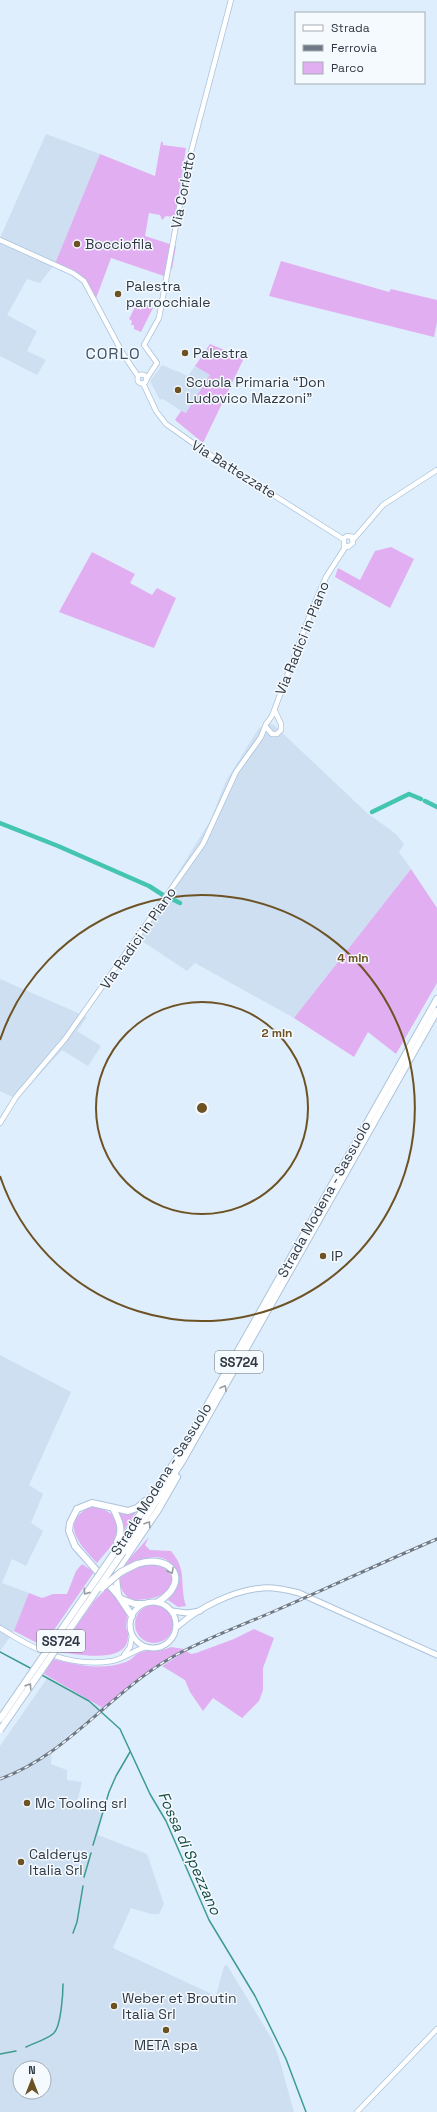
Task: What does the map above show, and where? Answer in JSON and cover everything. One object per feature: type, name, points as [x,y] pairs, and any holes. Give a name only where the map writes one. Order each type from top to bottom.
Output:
[{"type":"highway","name":"Strada Modena - Sassuolo","points":[[0,1730],[94,1596],[118,1549],[182,1450],[437,999]]},
{"type":"highway","name":"Strada Modena - Sassuolo","points":[[0,1719],[104,1567],[183,1460],[437,1011]]},
{"type":"highway","points":[[120,1597],[116,1578],[118,1569],[158,1510],[176,1478],[183,1460]]},
{"type":"highway","points":[[132,1616],[120,1597],[74,1546],[69,1531],[73,1516],[77,1509],[84,1505],[98,1503],[128,1511],[137,1508],[156,1490]]},
{"type":"highway","points":[[113,1508],[120,1523],[121,1531],[118,1549]]},
{"type":"highway","points":[[94,1596],[114,1577],[137,1564],[157,1560],[168,1565],[172,1571],[175,1585],[172,1591],[158,1602]]},
{"type":"highway","points":[[120,1597],[135,1604],[142,1604]]},
{"type":"main road","points":[[177,1627],[203,1610],[247,1591],[265,1588],[286,1590],[334,1608],[437,1655]]},
{"type":"main road","points":[[158,1602],[166,1605],[172,1611],[175,1616],[177,1627],[173,1638],[164,1646],[158,1648],[146,1647],[140,1644],[132,1635],[130,1627],[132,1616],[142,1604],[158,1602]]},
{"type":"main road","points":[[172,1611],[186,1613],[203,1610]]},
{"type":"street","name":"Via Corletto","points":[[147,378],[157,366],[157,361],[146,350],[144,345],[159,318],[186,171],[231,0]]},
{"type":"street","points":[[0,240],[76,275],[84,281],[124,354],[138,376],[142,374],[147,378],[143,383]]},
{"type":"street","name":"Via Battezzate","points":[[138,376],[138,381],[143,383],[156,411],[166,424],[207,453],[343,538]]},
{"type":"street","name":"Via Radici in Piano","points":[[0,1124],[16,1097],[65,1040],[194,857],[213,825],[236,772],[258,742],[275,709],[311,612],[326,577],[345,546],[352,545],[353,538],[383,506],[437,470]]},
{"type":"street","points":[[345,546],[343,538],[353,538]]},
{"type":"street","name":"Via Radici in Piano","points":[[258,742],[271,734],[275,734],[280,731],[281,726],[275,709]]},
{"type":"street","points":[[268,721],[273,719],[280,722]]},
{"type":"street","points":[[266,726],[267,731],[271,734]]},
{"type":"street","points":[[0,1628],[34,1649],[60,1657],[93,1662],[120,1659],[135,1650],[146,1647]]},
{"type":"street","points":[[120,1659],[130,1647],[132,1635]]},
{"type":"street","points":[[356,2112],[437,2029]]},
{"type":"shaded area","points":[[46,134],[100,154],[57,261],[40,283],[27,279],[7,315],[37,331],[27,351],[46,360],[37,375],[0,356],[0,238]]},
{"type":"shaded area","name":"Scuola Primaria “Don Ludovico Mazzoni”","points":[[162,365],[188,376],[195,366],[211,375],[186,414],[163,399],[160,400],[150,381]]},
{"type":"shaded area","points":[[270,724],[274,725],[367,813],[396,834],[404,844],[399,852],[411,869],[294,1018],[195,963],[187,971],[136,937],[210,821],[226,781],[259,728]]},
{"type":"shaded area","points":[[0,979],[87,1017],[77,1031],[101,1046],[88,1066],[62,1050],[17,1099],[0,1091]]},
{"type":"shaded area","points":[[0,1355],[71,1392],[29,1485],[43,1494],[31,1523],[43,1531],[26,1566],[12,1559],[2,1583],[29,1593],[17,1627],[0,1651]]},
{"type":"shaded area","points":[[48,1677],[69,1691],[105,1709],[84,1723],[52,1749],[51,1764],[67,1770],[67,1780],[82,1782],[77,1802],[103,1810],[98,1835],[147,1854],[164,1904],[159,1914],[151,1914],[131,1908],[113,1948],[216,1996],[224,1966],[227,1965],[272,2039],[279,2058],[294,2112],[0,2112],[0,1746]]},
{"type":"green space","points":[[161,142],[163,142],[163,145],[186,148],[175,217],[166,216],[162,220],[160,215],[149,213],[145,236],[176,246],[172,269],[169,268],[164,276],[111,258],[95,301],[83,277],[55,264],[100,154],[155,176]]},
{"type":"green space","points":[[281,261],[389,292],[391,289],[437,300],[437,322],[434,337],[269,296]]},
{"type":"green space","points":[[145,304],[153,308],[141,332],[134,329],[134,325],[131,325],[132,321],[129,319],[135,307],[141,310]]},
{"type":"green space","points":[[210,344],[244,358],[203,443],[175,420],[181,411],[186,413],[210,375],[195,366]]},
{"type":"green space","points":[[391,547],[414,559],[390,608],[335,577],[338,568],[360,580],[375,551]]},
{"type":"green space","points":[[92,552],[135,574],[130,583],[152,595],[157,588],[176,598],[154,648],[59,612]]},
{"type":"green space","points":[[411,869],[437,908],[437,983],[396,1054],[368,1032],[354,1057],[294,1018]]},
{"type":"green space","points":[[90,1507],[96,1507],[107,1511],[112,1514],[118,1523],[116,1539],[97,1563],[79,1542],[74,1527],[75,1520],[80,1513]]},
{"type":"green space","points":[[136,1512],[124,1530],[118,1513]]},
{"type":"green space","points":[[149,1537],[145,1545],[150,1550],[171,1551],[180,1565],[186,1606],[178,1607],[168,1600],[176,1591],[178,1576],[174,1566],[166,1560],[155,1557],[122,1567]]},
{"type":"green space","points":[[153,1563],[163,1567],[171,1575],[172,1584],[170,1589],[157,1597],[131,1600],[122,1590],[119,1578],[141,1565]]},
{"type":"green space","points":[[82,1564],[94,1572],[43,1646],[14,1631],[29,1593],[42,1598],[53,1594],[67,1594],[76,1571]]},
{"type":"green space","points":[[107,1588],[119,1600],[126,1611],[126,1628],[128,1636],[125,1646],[119,1651],[110,1655],[99,1656],[58,1652],[95,1600]]},
{"type":"green space","points":[[150,1605],[158,1605],[168,1610],[172,1617],[172,1631],[168,1638],[158,1643],[150,1643],[140,1638],[138,1635],[135,1628],[135,1620],[140,1610],[143,1608]]},
{"type":"green space","points":[[254,1629],[274,1638],[263,1668],[263,1690],[259,1701],[242,1718],[213,1698],[203,1711],[190,1692],[185,1680],[162,1666],[186,1651],[191,1654],[196,1653],[234,1639]]},
{"type":"green space","points":[[171,1647],[184,1649],[133,1682],[103,1708],[44,1674],[53,1659],[80,1665],[99,1667],[117,1665],[126,1662],[141,1652],[162,1650]]},
{"type":"waterway","points":[[372,812],[409,794],[421,799]]},
{"type":"waterway","points":[[425,801],[437,807]]},
{"type":"waterway","points":[[0,823],[58,846],[149,886],[163,895]]},
{"type":"waterway","points":[[172,899],[180,903]]},
{"type":"waterway","name":"Fossa di Spezzano","points":[[0,1652],[32,1669]]},
{"type":"waterway","name":"Fossa di Spezzano","points":[[40,1674],[89,1701],[120,1729],[150,1794],[166,1821],[209,1920],[255,1996],[286,2059],[306,2112]]},
{"type":"waterway","points":[[93,1845],[109,1792],[116,1776],[130,1752]]},
{"type":"waterway","points":[[84,1877],[91,1853]]},
{"type":"waterway","points":[[73,1933],[77,1922],[83,1886]]},
{"type":"waterway","points":[[26,2047],[54,2033],[58,2024],[61,2010],[63,1984]]},
{"type":"waterway","points":[[0,2054],[16,2051]]},
{"type":"railway","points":[[0,1779],[24,1768],[46,1755],[67,1740],[147,1673],[169,1659],[209,1639],[437,1539]]},
{"type":"place","name":"Bocciofila","points":[[77,244]]},
{"type":"place","name":"Palestra parrocchiale","points":[[118,294]]},
{"type":"place","name":"Palestra","points":[[185,353]]},
{"type":"place","name":"Scuola Primaria “Don Ludovico Mazzoni”","points":[[178,390]]},
{"type":"place","name":"IP","points":[[323,1256]]},
{"type":"place","name":"Mc Tooling srl","points":[[27,1803]]},
{"type":"place","name":"Calderys Italia Srl","points":[[21,1862]]},
{"type":"place","name":"Weber et Broutin Italia Srl","points":[[114,2006]]},
{"type":"place","name":"META spa","points":[[166,2030]]},
{"type":"district","name":"CORLO","points":[[113,353]]}]
